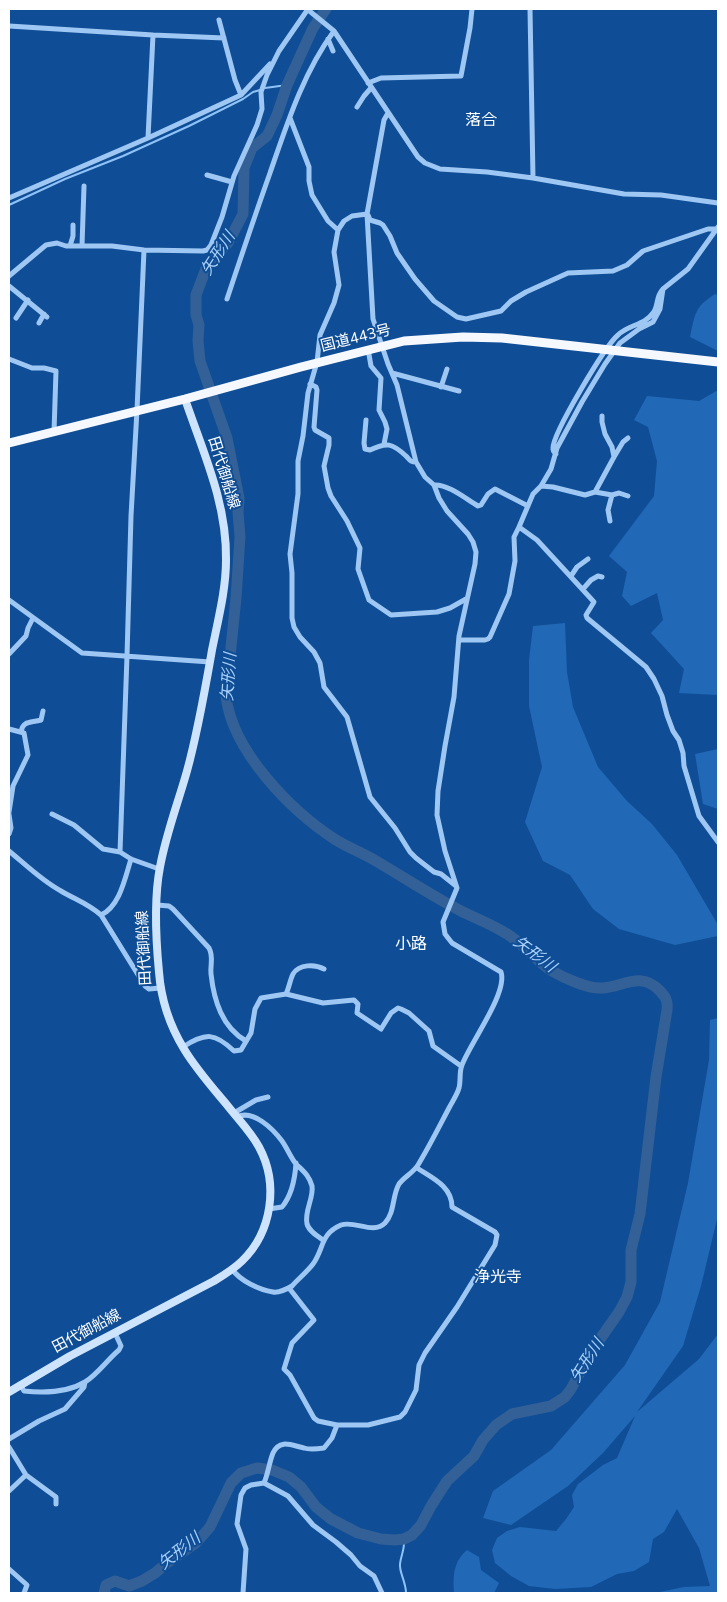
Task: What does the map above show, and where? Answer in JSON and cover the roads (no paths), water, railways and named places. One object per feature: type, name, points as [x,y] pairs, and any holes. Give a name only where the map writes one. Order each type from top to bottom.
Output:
[{"type":"highway","name":"国道443号","points":[[9,443],[404,341],[463,337],[502,338],[718,362]]},
{"type":"main road","name":"田代御船線","points":[[9,1392],[70,1356],[214,1281],[232,1269],[242,1261],[260,1238],[269,1209],[268,1168],[260,1148],[236,1115],[202,1076],[183,1048],[168,1015],[160,988],[157,905],[159,869],[167,834],[190,761],[223,594],[226,560],[224,523],[218,492],[185,399]]},
{"type":"street","points":[[357,107],[370,86],[381,78],[461,76],[472,9]]},
{"type":"street","points":[[530,9],[533,178]]},
{"type":"street","points":[[9,276],[46,245],[112,246],[144,250],[207,250],[211,245],[222,217],[232,182],[257,125],[262,108],[261,92],[267,75],[295,26],[308,10],[332,29],[418,157],[425,163],[440,168],[533,178],[624,194],[661,195],[718,203]]},
{"type":"street","points":[[219,20],[235,80],[241,95]]},
{"type":"street","points":[[9,26],[224,38]]},
{"type":"street","points":[[226,300],[306,76],[332,29]]},
{"type":"street","points":[[148,138],[153,35]]},
{"type":"street","points":[[328,39],[333,52]]},
{"type":"street","points":[[9,198],[148,138],[241,95],[275,58]]},
{"type":"street","points":[[232,1269],[243,1280],[268,1290],[275,1292],[289,1288],[312,1265],[319,1253],[323,1240],[336,1229],[347,1224],[375,1228],[383,1225],[388,1219],[392,1208],[393,1196],[400,1182],[417,1168],[459,1088],[462,1066],[488,1016],[503,978],[501,972],[452,943],[443,928],[444,919],[456,889],[454,875],[437,816],[442,764],[454,696],[459,640],[476,552],[468,534],[447,510],[434,486],[425,477],[416,462],[398,390],[373,319],[367,214],[384,120],[388,113]]},
{"type":"street","points":[[290,117],[309,167],[312,195],[328,221],[338,230]]},
{"type":"street","points":[[207,175],[232,182]]},
{"type":"street","points":[[82,246],[84,186]]},
{"type":"street","points":[[367,214],[370,220],[383,225],[390,236],[396,253],[415,279],[434,300],[457,317],[466,319],[502,311],[511,301],[526,292],[568,273],[613,271],[627,265],[643,251],[708,229],[718,228]]},
{"type":"street","points":[[367,214],[352,216],[344,221],[338,230],[334,252],[339,285],[320,335],[318,362],[308,393],[298,461],[298,494],[290,554],[292,618],[300,637],[314,652],[320,663],[324,687],[346,717],[370,797],[395,828],[410,852],[434,872],[441,874],[456,889]]},
{"type":"street","points":[[70,246],[73,236],[73,225]]},
{"type":"street","points":[[556,454],[552,450],[553,445],[567,416],[586,381],[618,334],[648,319],[654,312],[658,294],[688,269],[718,228]]},
{"type":"street","points":[[120,852],[128,656],[131,516],[144,250]]},
{"type":"street","points":[[9,286],[46,316],[39,323]]},
{"type":"street","points":[[459,640],[485,640],[490,637],[509,594],[515,561],[514,537],[533,494],[541,486],[551,470],[556,454],[573,417],[620,343],[639,329],[653,322],[660,309],[664,288]]},
{"type":"street","points":[[16,318],[28,300]]},
{"type":"street","points":[[368,349],[371,366],[381,378],[382,383],[378,404],[387,429],[384,444]]},
{"type":"street","points":[[9,359],[32,368],[56,371],[54,432]]},
{"type":"street","points":[[441,387],[447,369]]},
{"type":"street","points":[[392,373],[458,392]]},
{"type":"street","points":[[310,384],[317,390],[315,430],[327,436],[330,441],[324,466],[328,488],[331,496],[348,521],[360,548],[358,569],[369,600],[391,615],[438,612],[450,608],[466,598]]},
{"type":"street","points":[[602,416],[605,434],[612,447],[614,457]]},
{"type":"street","points":[[366,420],[365,449],[370,450],[384,444],[397,449],[411,462],[416,462]]},
{"type":"street","points":[[595,492],[623,442],[628,438]]},
{"type":"street","points":[[434,486],[448,488],[478,506],[495,489],[528,506]]},
{"type":"street","points":[[541,486],[585,495],[595,492],[612,495],[619,493],[628,496]]},
{"type":"street","points":[[610,521],[608,510],[612,495]]},
{"type":"street","points":[[519,527],[537,540],[594,602],[587,611],[587,618],[646,667],[654,679],[662,696],[673,731],[679,740],[684,766],[699,816],[718,842]]},
{"type":"street","points":[[571,576],[577,567],[588,559]]},
{"type":"street","points":[[583,589],[591,580],[598,576],[602,577]]},
{"type":"street","points":[[9,600],[82,653],[210,662]]},
{"type":"street","points":[[9,654],[26,636],[33,618]]},
{"type":"street","points":[[21,732],[22,727],[27,722],[41,720],[43,712]]},
{"type":"street","points":[[9,729],[25,734],[28,755],[13,786],[9,813],[11,828],[9,834]]},
{"type":"street","points":[[52,814],[74,825],[102,849],[120,852],[131,859],[159,869]]},
{"type":"street","points":[[9,851],[61,892],[86,904],[101,915],[145,986],[149,989],[160,988]]},
{"type":"street","points":[[101,915],[109,911],[116,900],[131,859]]},
{"type":"street","points":[[157,905],[168,906],[173,909],[210,948],[212,953],[211,974],[218,1008],[232,1030],[246,1040]]},
{"type":"street","points":[[286,994],[296,970],[314,965],[324,969]]},
{"type":"street","points":[[183,1048],[201,1038],[214,1037],[224,1042],[236,1052],[241,1050],[253,1030],[256,1009],[261,998],[286,994],[323,1003],[354,1000],[358,1004],[358,1013],[381,1029],[391,1013],[398,1008],[401,1009],[429,1031],[433,1046],[462,1066]]},
{"type":"street","points":[[236,1115],[256,1100],[268,1097]]},
{"type":"street","points":[[236,1115],[250,1115],[272,1129],[296,1163],[308,1174],[312,1185],[312,1192],[306,1221],[307,1227],[323,1240]]},
{"type":"street","points":[[269,1209],[282,1207],[287,1201],[293,1185],[296,1163]]},
{"type":"street","points":[[289,1288],[314,1320],[292,1343],[284,1369],[290,1375],[314,1418],[337,1425],[368,1426],[400,1417],[405,1412],[416,1390],[419,1365],[425,1353],[457,1307],[495,1245],[497,1235],[473,1218],[452,1207],[452,1198],[445,1187],[417,1168]]},
{"type":"street","points":[[20,1384],[24,1391],[38,1393],[53,1392],[85,1382],[120,1350],[121,1346],[115,1333]]},
{"type":"street","points":[[9,1439],[39,1421],[65,1409],[84,1387],[85,1382]]},
{"type":"street","points":[[264,1483],[272,1457],[276,1449],[282,1444],[288,1443],[305,1449],[324,1448],[332,1438],[337,1425]]},
{"type":"street","points":[[9,1447],[26,1475],[53,1494],[56,1497],[56,1504]]},
{"type":"street","points":[[9,1491],[26,1475]]},
{"type":"street","points":[[243,1593],[246,1549],[237,1524],[241,1495],[245,1488],[250,1485],[264,1483],[288,1496],[313,1526],[336,1542],[360,1566],[374,1576],[382,1593]]},
{"type":"street","points":[[9,1570],[26,1585],[24,1593]]},
{"type":"waterway","name":"矢形川","points":[[104,1593],[106,1585],[115,1581],[129,1586],[142,1581],[196,1543],[210,1527],[231,1483],[241,1473],[257,1468],[272,1470],[289,1477],[301,1487],[316,1507],[331,1519],[358,1533],[381,1539],[395,1540],[404,1539],[412,1535],[421,1525],[447,1481],[474,1456],[483,1440],[496,1425],[512,1414],[551,1406],[565,1397],[591,1352],[619,1312],[627,1297],[631,1282],[631,1250],[640,1214],[656,1077],[667,1010],[667,1002],[663,995],[652,984],[645,982],[631,981],[610,987],[596,988],[563,977],[546,967],[509,935],[492,925],[466,914],[371,858],[336,840],[301,813],[266,778],[239,738],[231,717],[226,696],[236,598],[240,537],[239,498],[227,438],[200,361],[196,295],[207,266],[228,243],[243,214],[244,168],[252,148],[267,136],[277,115],[287,85],[313,28],[326,9]]},
{"type":"waterway","points":[[265,88],[287,85]]},
{"type":"waterway","points":[[9,205],[189,126],[260,90]]},
{"type":"waterway","points":[[404,1539],[400,1567],[406,1593]]},
{"type":"district","name":"落合","points":[[481,121]]},
{"type":"district","name":"小路","points":[[411,945]]},
{"type":"district","name":"浄光寺","points":[[498,1278]]}]
